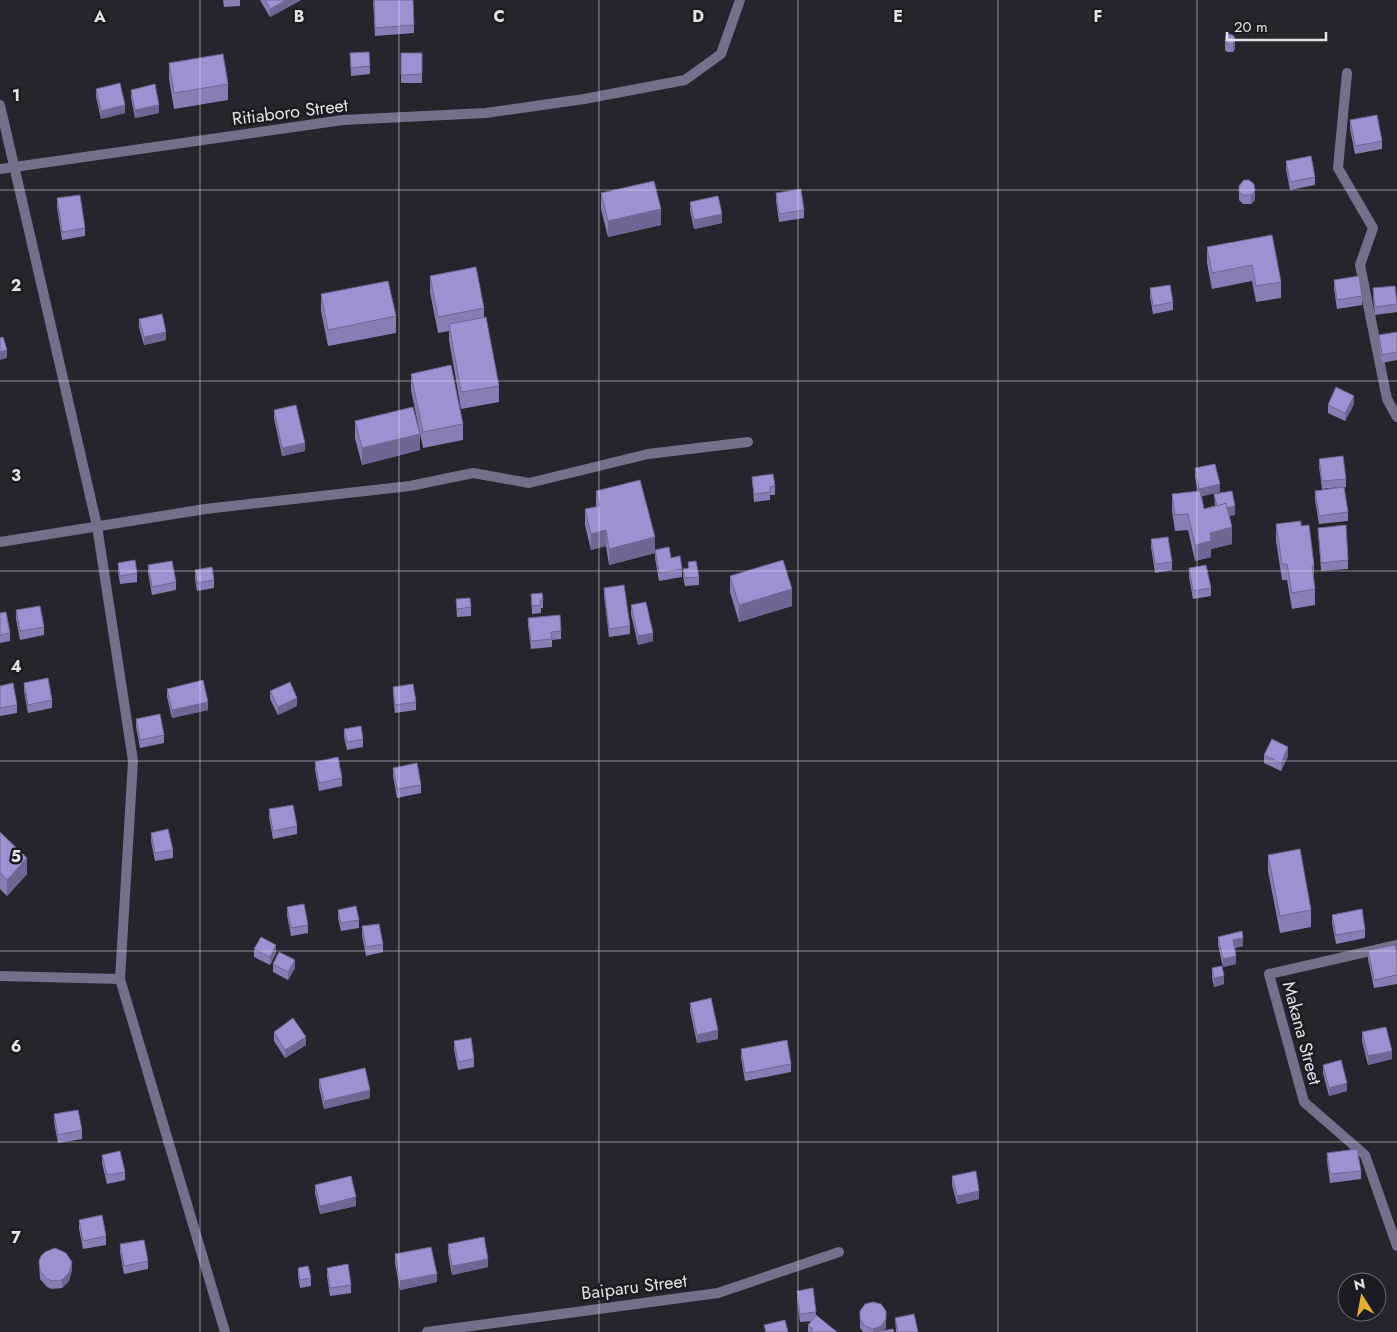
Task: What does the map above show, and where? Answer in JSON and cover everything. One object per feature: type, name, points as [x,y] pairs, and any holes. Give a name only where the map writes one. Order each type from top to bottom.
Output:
[{"type":"street","name":"Ritiaboro Street","points":[[0,169],[342,120],[486,113],[584,99],[684,80],[721,54],[740,0]]},
{"type":"street","points":[[1347,73],[1338,168],[1373,228],[1360,265],[1387,398],[1397,417]]},
{"type":"street","points":[[0,105],[97,526],[134,761],[120,979],[225,1332]]},
{"type":"street","points":[[0,542],[204,509],[410,486],[473,473],[529,482],[648,454],[748,442]]},
{"type":"street","name":"Makana Street","points":[[1397,945],[1269,974],[1304,1102],[1365,1155],[1397,1246]]},
{"type":"street","points":[[0,976],[120,979]]},
{"type":"street","name":"Baiparu Street","points":[[428,1332],[718,1293],[840,1252]]},
{"type":"building","points":[[265,0],[286,0],[270,9]]},
{"type":"building","points":[[374,0],[413,0],[414,25],[375,28]]},
{"type":"building","points":[[1226,35],[1234,36],[1235,41],[1233,44],[1227,44],[1225,41]]},
{"type":"building","points":[[369,52],[370,66],[351,68],[350,53]]},
{"type":"building","points":[[401,53],[422,53],[422,74],[401,75]]},
{"type":"building","points":[[223,54],[228,84],[174,93],[169,63]]},
{"type":"building","points":[[120,83],[125,105],[101,111],[96,89]]},
{"type":"building","points":[[155,84],[159,105],[135,110],[131,90]]},
{"type":"building","points":[[1377,115],[1382,141],[1355,146],[1350,120]]},
{"type":"building","points":[[1311,156],[1315,177],[1290,182],[1286,161]]},
{"type":"building","points":[[1244,180],[1249,180],[1254,184],[1255,191],[1251,195],[1243,195],[1239,192],[1239,186]]},
{"type":"building","points":[[654,181],[661,209],[608,221],[601,193]]},
{"type":"building","points":[[801,189],[804,210],[779,214],[776,193]]},
{"type":"building","points":[[80,195],[85,228],[62,232],[57,198]]},
{"type":"building","points":[[718,196],[722,214],[694,220],[690,202]]},
{"type":"building","points":[[1272,235],[1281,282],[1256,286],[1252,265],[1212,273],[1207,247]]},
{"type":"building","points":[[476,267],[484,308],[438,317],[430,276]]},
{"type":"building","points":[[1359,276],[1362,296],[1337,300],[1334,280]]},
{"type":"building","points":[[388,281],[396,316],[328,330],[321,294]]},
{"type":"building","points":[[1170,285],[1173,302],[1153,306],[1150,288]]},
{"type":"building","points":[[1395,286],[1397,304],[1375,307],[1373,288]]},
{"type":"building","points":[[162,314],[166,332],[144,337],[139,319]]},
{"type":"building","points":[[486,317],[499,386],[461,392],[449,324]]},
{"type":"building","points":[[1397,332],[1397,352],[1382,355],[1379,335]]},
{"type":"building","points":[[3,337],[7,350],[0,352],[0,338]]},
{"type":"building","points":[[451,365],[463,424],[423,432],[411,374]]},
{"type":"building","points":[[1336,387],[1354,396],[1345,413],[1328,405]]},
{"type":"building","points":[[296,405],[305,443],[282,448],[274,410]]},
{"type":"building","points":[[413,407],[420,434],[362,448],[355,421]]},
{"type":"building","points":[[1343,456],[1346,479],[1322,481],[1319,459]]},
{"type":"building","points":[[1215,464],[1220,484],[1199,489],[1195,468]]},
{"type":"building","points":[[773,474],[775,486],[770,487],[770,492],[754,494],[752,477]]},
{"type":"building","points":[[640,480],[655,537],[609,549],[606,530],[591,534],[585,509],[600,506],[596,491]]},
{"type":"building","points":[[1344,487],[1348,512],[1319,516],[1315,491]]},
{"type":"building","points":[[1200,491],[1204,509],[1226,503],[1232,527],[1210,533],[1211,541],[1195,545],[1188,514],[1175,515],[1172,494]]},
{"type":"building","points":[[1232,491],[1235,506],[1227,508],[1226,503],[1217,506],[1214,494]]},
{"type":"building","points":[[1301,521],[1301,526],[1309,525],[1315,589],[1292,593],[1287,564],[1282,564],[1276,524]]},
{"type":"building","points":[[1346,525],[1348,560],[1321,563],[1318,528]]},
{"type":"building","points":[[1168,537],[1172,562],[1155,564],[1151,539]]},
{"type":"building","points":[[669,547],[671,558],[680,556],[682,569],[659,573],[655,550]]},
{"type":"building","points":[[135,560],[137,573],[120,576],[118,563]]},
{"type":"building","points":[[783,560],[792,589],[739,605],[730,576]]},
{"type":"building","points":[[172,561],[176,582],[152,587],[148,565]]},
{"type":"building","points":[[696,561],[699,577],[685,578],[683,569],[689,568],[688,562]]},
{"type":"building","points":[[1206,565],[1211,588],[1193,591],[1189,568]]},
{"type":"building","points":[[212,567],[214,580],[197,583],[195,570]]},
{"type":"building","points":[[624,585],[630,626],[609,629],[604,588]]},
{"type":"building","points":[[542,593],[543,600],[540,600],[541,605],[532,606],[531,594]]},
{"type":"building","points":[[470,598],[471,607],[457,609],[456,599]]},
{"type":"building","points":[[646,602],[653,633],[638,636],[631,605]]},
{"type":"building","points":[[40,606],[44,627],[20,631],[16,610]]},
{"type":"building","points":[[6,612],[10,633],[0,635],[0,613]]},
{"type":"building","points":[[560,615],[561,631],[551,632],[552,639],[531,641],[528,618]]},
{"type":"building","points":[[48,678],[52,700],[28,705],[24,683]]},
{"type":"building","points":[[203,680],[208,702],[172,710],[167,689]]},
{"type":"building","points":[[290,682],[297,698],[278,707],[270,691]]},
{"type":"building","points":[[13,683],[17,705],[0,708],[0,686]]},
{"type":"building","points":[[413,684],[416,702],[395,705],[393,687]]},
{"type":"building","points":[[160,714],[164,735],[140,740],[136,719]]},
{"type":"building","points":[[361,726],[363,739],[347,742],[344,729]]},
{"type":"building","points":[[1272,739],[1288,747],[1281,763],[1264,755]]},
{"type":"building","points":[[338,757],[342,778],[319,783],[315,762]]},
{"type":"building","points":[[417,763],[421,785],[397,789],[393,768]]},
{"type":"building","points":[[293,805],[297,826],[273,831],[269,809]]},
{"type":"building","points":[[168,829],[173,850],[155,853],[151,833]]},
{"type":"building","points":[[0,832],[27,858],[7,880],[0,873]]},
{"type":"building","points":[[1300,849],[1311,910],[1280,916],[1268,855]]},
{"type":"building","points":[[304,904],[308,925],[291,928],[287,907]]},
{"type":"building","points":[[356,906],[359,920],[341,923],[338,910]]},
{"type":"building","points":[[1362,909],[1365,930],[1336,935],[1332,915]]},
{"type":"building","points":[[379,924],[383,944],[366,947],[362,926]]},
{"type":"building","points":[[1242,931],[1243,938],[1233,940],[1236,956],[1223,959],[1218,937]]},
{"type":"building","points":[[261,937],[276,945],[270,957],[254,949]]},
{"type":"building","points":[[1395,945],[1397,975],[1374,980],[1368,950]]},
{"type":"building","points":[[279,952],[295,960],[288,972],[273,964]]},
{"type":"building","points":[[1222,966],[1224,976],[1214,978],[1212,968]]},
{"type":"building","points":[[711,998],[718,1030],[697,1035],[690,1003]]},
{"type":"building","points":[[293,1018],[306,1037],[285,1050],[274,1032]]},
{"type":"building","points":[[1386,1027],[1392,1051],[1368,1056],[1362,1032]]},
{"type":"building","points":[[471,1038],[474,1059],[458,1062],[454,1041]]},
{"type":"building","points":[[787,1040],[791,1064],[745,1073],[741,1049]]},
{"type":"building","points":[[1341,1060],[1347,1083],[1329,1088],[1323,1065]]},
{"type":"building","points":[[365,1068],[370,1090],[324,1101],[319,1079]]},
{"type":"building","points":[[78,1110],[82,1130],[58,1135],[54,1114]]},
{"type":"building","points":[[1357,1149],[1361,1171],[1330,1174],[1327,1153]]},
{"type":"building","points":[[120,1151],[125,1172],[107,1175],[102,1155]]},
{"type":"building","points":[[976,1171],[979,1191],[957,1196],[952,1176]]},
{"type":"building","points":[[351,1176],[356,1197],[320,1206],[315,1185]]},
{"type":"building","points":[[102,1215],[106,1236],[83,1241],[79,1220]]},
{"type":"building","points":[[484,1237],[488,1259],[452,1266],[448,1244]]},
{"type":"building","points":[[144,1240],[148,1261],[124,1266],[120,1244]]},
{"type":"building","points":[[431,1247],[437,1274],[400,1281],[395,1254]]},
{"type":"building","points":[[55,1248],[66,1253],[72,1262],[69,1273],[62,1280],[52,1281],[47,1279],[40,1271],[39,1261],[45,1252]]},
{"type":"building","points":[[348,1264],[351,1285],[330,1288],[327,1268]]},
{"type":"building","points":[[308,1266],[311,1278],[300,1280],[298,1268]]},
{"type":"building","points":[[813,1288],[816,1312],[800,1314],[797,1291]]},
{"type":"building","points":[[873,1302],[881,1304],[886,1311],[886,1319],[881,1326],[873,1329],[865,1326],[860,1319],[860,1311],[865,1304]]},
{"type":"building","points":[[914,1314],[918,1332],[898,1332],[895,1318]]},
{"type":"building","points":[[816,1315],[837,1332],[810,1332],[813,1329],[808,1325]]},
{"type":"building","points":[[785,1320],[788,1332],[766,1332],[764,1325]]},
{"type":"building","points":[[893,1329],[894,1332],[876,1332]]}]
